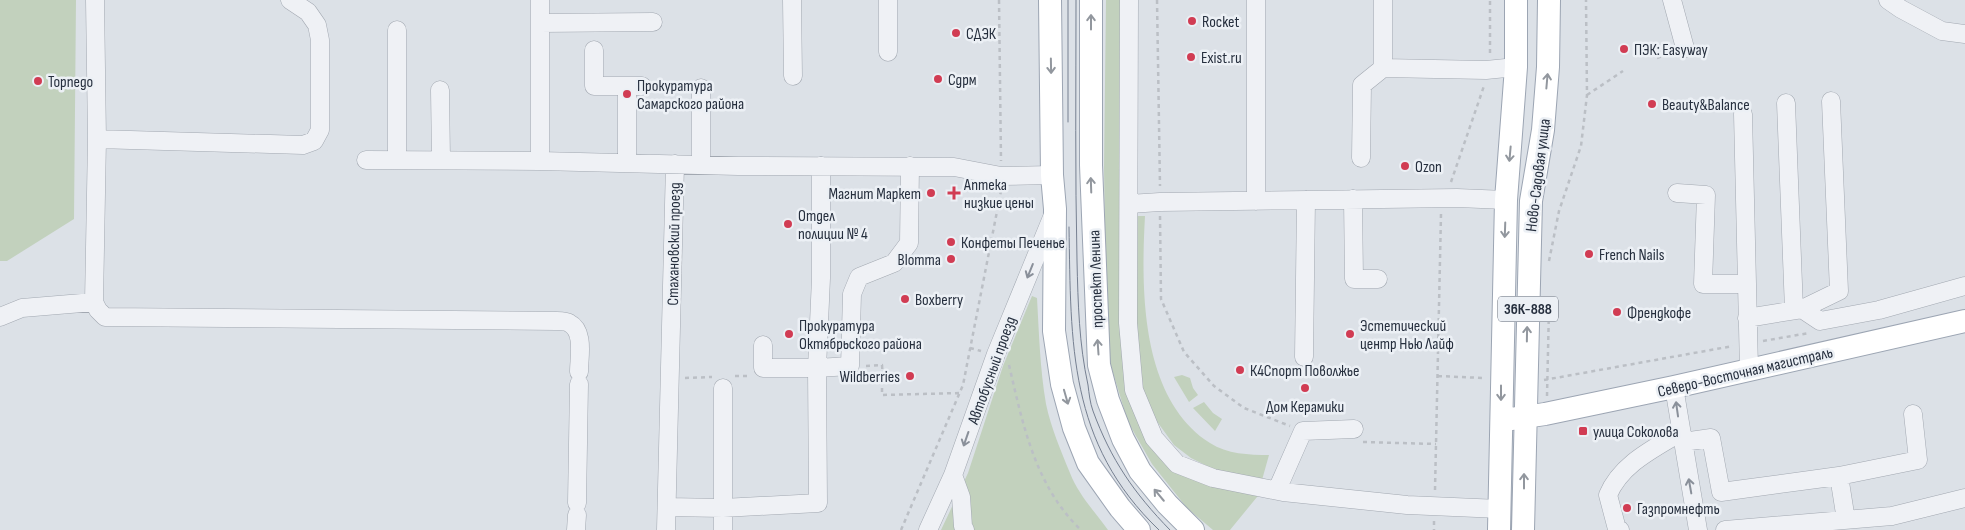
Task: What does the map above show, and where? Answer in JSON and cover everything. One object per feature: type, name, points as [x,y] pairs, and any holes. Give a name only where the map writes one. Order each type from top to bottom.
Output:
[{"type":"main road","points":[[1050,0],[1052,175],[1055,210],[1054,331],[1062,384],[1074,428],[1088,464],[1120,508],[1139,530]]},
{"type":"main road","name":"проспект Ленина","points":[[1092,0],[1091,166],[1099,365],[1108,400],[1123,438],[1140,472],[1167,504],[1193,530]]},
{"type":"main road","name":"Ново-Садовая улица","points":[[1499,519],[1507,191],[1516,67],[1516,0]]},
{"type":"main road","name":"Ново-Садовая улица","points":[[1523,530],[1535,416],[1531,201],[1543,130],[1548,67],[1549,0]]},
{"type":"main road","points":[[1513,124],[1528,130],[1543,130]]},
{"type":"main road","name":"Северо-Восточная магистраль","points":[[1501,420],[1535,416],[1674,387],[1965,322]]},
{"type":"street","points":[[96,0],[97,139],[94,302],[98,310],[105,317],[557,321],[569,323],[577,331],[580,340],[576,516]]},
{"type":"street","points":[[97,139],[302,145],[314,141],[320,130],[320,40],[317,25],[308,12],[290,0]]},
{"type":"street","points":[[540,0],[540,161]]},
{"type":"street","points":[[792,0],[792,76]]},
{"type":"street","points":[[888,0],[888,52]]},
{"type":"street","points":[[1129,0],[1128,323],[1134,390],[1154,438],[1177,464],[1213,478],[1276,490],[1434,506],[1499,519]]},
{"type":"street","points":[[1256,0],[1256,200]]},
{"type":"street","points":[[1383,0],[1383,68]]},
{"type":"street","points":[[1672,0],[1685,48]]},
{"type":"street","points":[[1888,0],[1901,9],[1942,30],[1965,34]]},
{"type":"street","points":[[540,23],[653,22]]},
{"type":"street","points":[[397,160],[398,30]]},
{"type":"street","points":[[594,50],[594,86],[634,86],[627,162]]},
{"type":"street","points":[[1361,158],[1362,85],[1383,68],[1486,70],[1516,67]]},
{"type":"street","points":[[700,164],[701,88]]},
{"type":"street","points":[[440,90],[441,160]]},
{"type":"street","points":[[1747,318],[1798,310],[1839,292],[1830,101]]},
{"type":"street","points":[[1786,102],[1798,310]]},
{"type":"street","points":[[1743,114],[1749,369]]},
{"type":"street","name":"Стахановский проезд","points":[[366,160],[675,164],[666,530]]},
{"type":"street","points":[[675,164],[954,167],[1001,176],[1052,175]]},
{"type":"street","points":[[667,507],[723,508],[818,503],[817,368],[821,278],[821,166]]},
{"type":"street","points":[[763,345],[763,368],[850,366],[852,294],[859,277],[894,263],[909,243],[910,166]]},
{"type":"street","points":[[1129,204],[1256,200],[1446,198],[1507,191]]},
{"type":"street","points":[[1677,192],[1706,195],[1703,284],[1747,284]]},
{"type":"street","points":[[1353,199],[1354,279],[1378,279]]},
{"type":"street","points":[[1304,357],[1306,200]]},
{"type":"street","name":"Автобусный проезд","points":[[928,530],[953,475],[996,354],[1055,210]]},
{"type":"street","points":[[1798,310],[1820,321],[1880,310],[1965,286]]},
{"type":"street","points":[[0,317],[22,308],[94,302]]},
{"type":"street","points":[[1674,387],[1698,530]]},
{"type":"street","points":[[723,388],[723,530]]},
{"type":"street","points":[[1620,530],[1617,528],[1608,495],[1612,484],[1642,455],[1682,437],[1711,438],[1721,492],[1839,476],[1918,460],[1913,414]]},
{"type":"street","points":[[1276,490],[1303,431],[1354,429]]},
{"type":"street","points":[[953,475],[961,497],[963,529]]},
{"type":"street","points":[[1839,476],[1846,520]]},
{"type":"street","points":[[1725,530],[1846,520],[1891,523],[1965,498]]},
{"type":"path","points":[[901,530],[964,385],[1002,186],[999,0]]},
{"type":"path","points":[[1157,0],[1161,299],[1184,352],[1214,386],[1244,408],[1303,431]]},
{"type":"path","points":[[1434,530],[1441,214],[1484,88],[1490,56],[1490,0]]},
{"type":"path","points":[[1549,263],[1559,211],[1581,146],[1587,95],[1586,0]]},
{"type":"path","points":[[1587,95],[1623,72]]},
{"type":"path","points":[[1535,416],[1548,380],[1549,302]]},
{"type":"path","points":[[996,354],[1008,361],[1024,433],[1040,472],[1069,518],[1081,530]]},
{"type":"path","points":[[850,366],[882,365],[883,380]]},
{"type":"path","points":[[882,388],[882,395],[960,393]]},
{"type":"path","points":[[1372,442],[1436,444]]},
{"type":"green space","name":"Торпедо","points":[[0,0],[76,0],[74,219],[7,261],[0,261]]},
{"type":"green space","points":[[1106,0],[1125,0],[1139,405],[1185,466],[1266,486],[1230,530],[1213,530],[1187,508],[1152,464],[1128,422],[1107,353],[1104,168]]},
{"type":"green space","points":[[1134,216],[1145,216],[1145,308],[1150,340],[1158,371],[1170,399],[1187,423],[1217,447],[1231,452],[1269,455],[1262,480],[1223,474],[1191,458],[1174,445],[1148,409],[1137,378]]},
{"type":"green space","points":[[1032,296],[1037,298],[1044,391],[1053,431],[1077,488],[1108,530],[941,530],[968,473],[1003,366]]},
{"type":"green space","points":[[1182,375],[1190,378],[1193,388],[1198,395],[1189,402],[1174,377]]},
{"type":"green space","points":[[1204,402],[1213,413],[1222,419],[1215,431],[1193,408]]},
{"type":"tram line","points":[[1068,0],[1068,122]]},
{"type":"tram line","points":[[1076,0],[1078,292],[1081,339],[1090,398],[1100,429],[1125,475],[1145,503],[1170,530]]},
{"type":"tram line","points":[[1069,227],[1074,351],[1081,390],[1091,427],[1107,462],[1129,497],[1159,530]]},
{"type":"place","name":"Rocket","points":[[1192,21]]},
{"type":"place","name":"СДЭК","points":[[956,33]]},
{"type":"place","name":"ПЭК: Easyway","points":[[1624,49]]},
{"type":"place","name":"Exist.ru","points":[[1191,57]]},
{"type":"place","name":"Сдрм","points":[[938,79]]},
{"type":"place","name":"Торпедо","points":[[38,81]]},
{"type":"place","name":"Прокуратура Самарского района","points":[[627,94]]},
{"type":"place","name":"Beauty&Balance","points":[[1652,104]]},
{"type":"place","name":"Ozon","points":[[1405,166]]},
{"type":"place","name":"Магнит Маркет","points":[[931,193]]},
{"type":"place","name":"Аптека низкие цены","points":[[954,193]]},
{"type":"place","name":"Отдел полиции № 4","points":[[788,224]]},
{"type":"place","name":"Конфеты Печенье","points":[[951,242]]},
{"type":"place","name":"French Nails","points":[[1589,254]]},
{"type":"place","name":"Blomma","points":[[951,259]]},
{"type":"place","name":"Boxberry","points":[[905,299]]},
{"type":"place","name":"Френдкофе","points":[[1617,312]]},
{"type":"place","name":"Прокуратура Октябрьского района","points":[[789,334]]},
{"type":"place","name":"Эстетический центр Нью Лайф","points":[[1350,334]]},
{"type":"place","name":"К4Спорт Поволжье","points":[[1240,370]]},
{"type":"place","name":"Wildberries","points":[[910,376]]},
{"type":"place","name":"Дом Керамики","points":[[1305,388]]},
{"type":"place","name":"улица Соколова","points":[[1583,431]]},
{"type":"place","name":"Газпромнефть","points":[[1627,508]]}]
